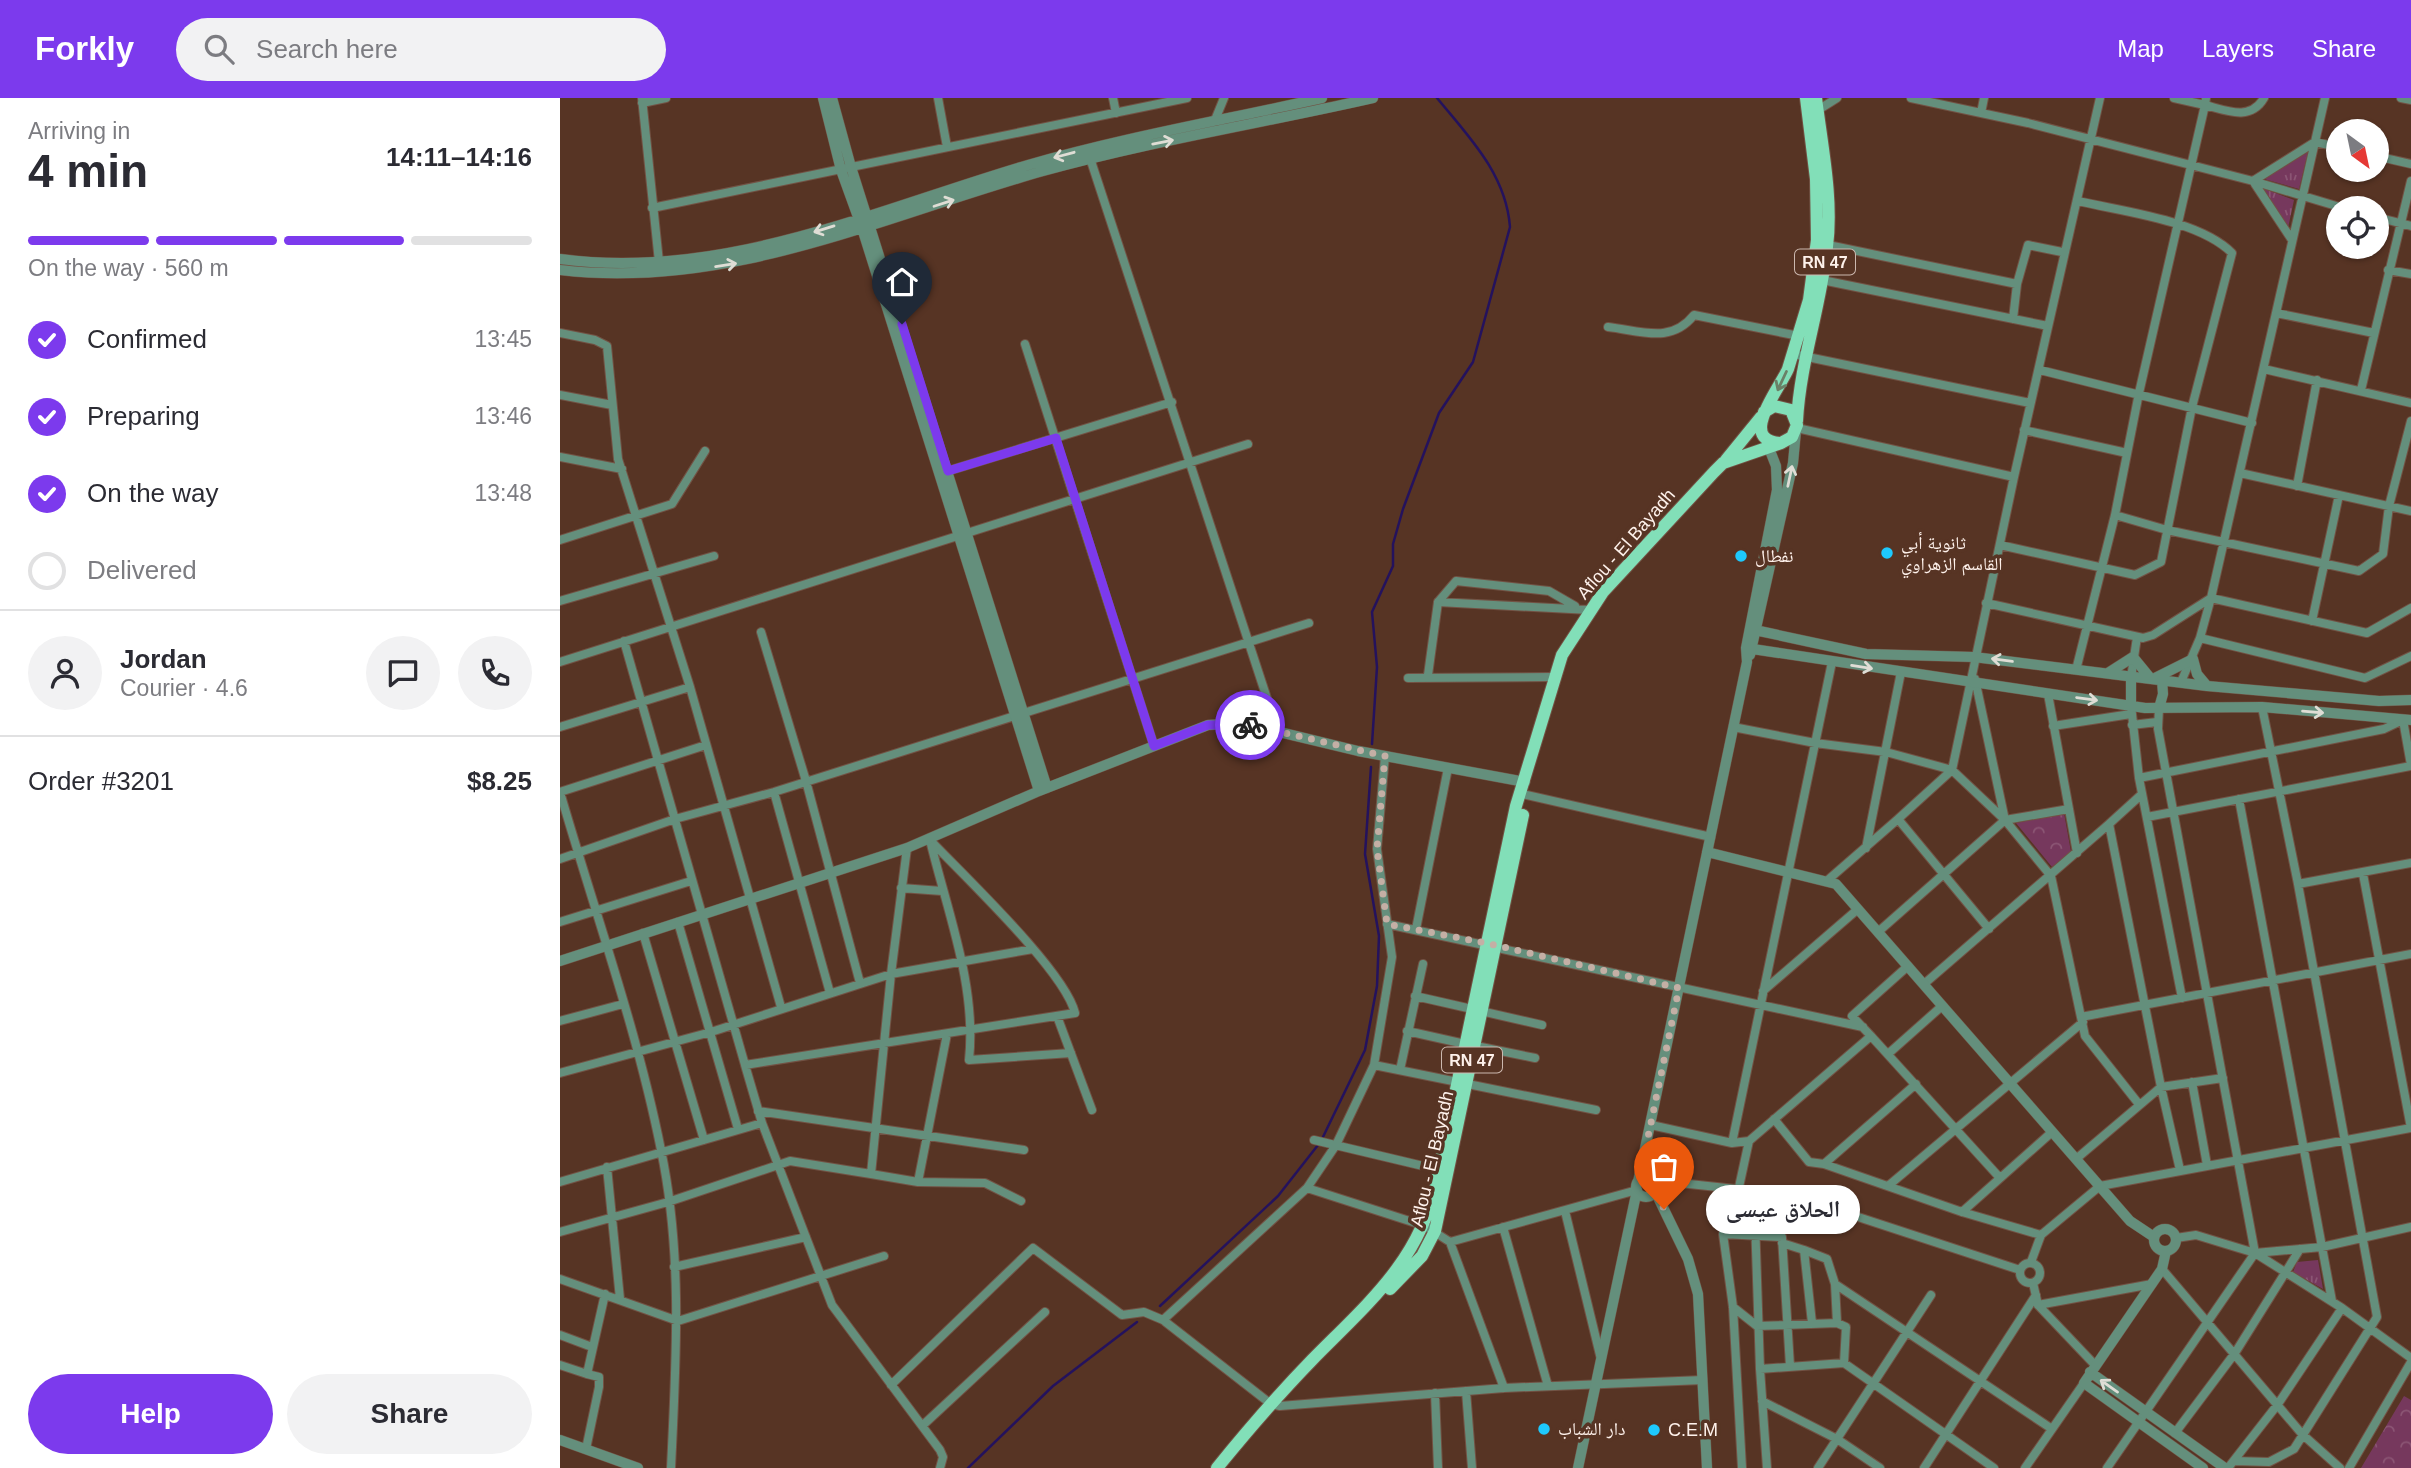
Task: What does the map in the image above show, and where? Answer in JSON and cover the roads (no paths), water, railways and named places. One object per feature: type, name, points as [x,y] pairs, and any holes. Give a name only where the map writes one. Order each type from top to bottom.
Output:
[{"type":"main road","name":"RN 47","points":[[1763,414],[1781,384],[1799,336],[1809,300],[1818,240],[1816,179],[1806,98]]},
{"type":"main road","name":"RN 47","points":[[1797,428],[1807,356],[1828,245],[1828,192],[1817,104]]},
{"type":"main road","points":[[1723,463],[1763,414],[1774,406],[1786,407],[1794,414],[1797,428],[1771,442],[1760,426],[1763,414]]},
{"type":"main road","name":"Aflou - El Bayadh","points":[[1217,1468],[1271,1404],[1371,1302],[1430,1228],[1478,1010],[1516,806],[1524,788],[1553,677],[1584,609],[1723,463],[1771,442]]},
{"type":"main road","name":"Aflou - El Bayadh","points":[[1430,1228],[1440,1170],[1462,1082]]},
{"type":"street","points":[[659,262],[642,101],[666,98]]},
{"type":"street","points":[[822,98],[948,471],[963,534]]},
{"type":"street","points":[[832,98],[846,169]]},
{"type":"street","points":[[938,98],[947,148]]},
{"type":"street","points":[[1113,98],[1116,113]]},
{"type":"street","points":[[652,208],[1187,98]]},
{"type":"street","points":[[1215,120],[1224,98]]},
{"type":"street","points":[[560,260],[589,263],[659,262],[750,250],[865,222],[1058,156],[1322,98]]},
{"type":"street","points":[[560,270],[646,274],[726,265],[865,222],[1090,159],[1373,98]]},
{"type":"street","points":[[1817,104],[1837,98]]},
{"type":"street","points":[[1911,98],[2253,181],[2326,204]]},
{"type":"street","points":[[1981,113],[1984,98]]},
{"type":"street","points":[[1829,880],[1952,770],[1972,683],[1973,660],[2039,370],[2062,252],[2078,201],[2100,98]]},
{"type":"street","points":[[2174,98],[2205,101],[2241,114],[2252,110],[2264,98]]},
{"type":"street","points":[[2181,682],[2193,659],[2211,598],[2325,98]]},
{"type":"street","points":[[2401,98],[2411,100]]},
{"type":"street","points":[[2076,670],[2115,515],[2139,393],[2205,101]]},
{"type":"street","points":[[2253,181],[2315,142],[2326,144]]},
{"type":"street","points":[[1090,159],[1192,462],[1278,732]]},
{"type":"street","points":[[2389,159],[2411,164]]},
{"type":"street","points":[[2253,181],[2292,240]]},
{"type":"street","points":[[2361,390],[2411,181]]},
{"type":"street","points":[[2000,545],[2135,575],[2161,562],[2192,407],[2232,253],[2218,239],[2179,225],[2078,201]]},
{"type":"street","points":[[2389,220],[2411,226]]},
{"type":"street","points":[[865,222],[1043,790]]},
{"type":"street","points":[[1828,245],[2017,284]]},
{"type":"street","points":[[2013,319],[2017,284],[2028,245],[2062,252]]},
{"type":"street","points":[[2388,270],[2411,274]]},
{"type":"street","points":[[1822,280],[2048,326]]},
{"type":"street","points":[[2276,313],[2374,333]]},
{"type":"street","points":[[1608,327],[1670,334],[1684,328],[1695,315],[1799,336]]},
{"type":"street","points":[[560,333],[595,340],[607,346],[612,405],[622,470],[690,687],[781,1007]]},
{"type":"street","points":[[1025,344],[1154,746]]},
{"type":"street","points":[[1793,354],[2030,403]]},
{"type":"street","points":[[2264,369],[2411,403]]},
{"type":"street","points":[[2039,370],[2252,423]]},
{"type":"street","points":[[2297,486],[2317,380]]},
{"type":"street","points":[[560,395],[612,405]]},
{"type":"street","points":[[948,471],[1172,402]]},
{"type":"street","points":[[2115,515],[2167,530],[2224,540],[2359,571],[2383,554],[2389,506],[2411,421]]},
{"type":"street","points":[[1578,1468],[1753,630],[1793,463],[1797,428],[2014,477]]},
{"type":"street","points":[[2024,430],[2127,453]]},
{"type":"street","points":[[1753,630],[1777,490],[1771,442]]},
{"type":"street","points":[[560,662],[1248,444]]},
{"type":"street","points":[[560,540],[672,504],[705,451]]},
{"type":"street","points":[[560,457],[622,470]]},
{"type":"street","points":[[2240,473],[2411,511]]},
{"type":"street","points":[[2312,621],[2339,495]]},
{"type":"street","points":[[560,601],[714,556]]},
{"type":"street","points":[[1428,675],[1438,602],[1456,581],[1549,591],[1584,609]]},
{"type":"street","points":[[1986,603],[2137,637],[2153,635],[2211,598],[2367,633],[2411,608]]},
{"type":"street","points":[[1438,602],[1584,609]]},
{"type":"street","points":[[560,859],[675,819],[774,792],[1309,624]]},
{"type":"street","points":[[1753,630],[1866,654],[1973,660],[2207,686],[2379,701],[2411,700]]},
{"type":"street","points":[[761,632],[832,873],[860,983]]},
{"type":"street","points":[[2137,637],[2131,678],[2132,725],[2139,778],[2182,998]]},
{"type":"street","points":[[2200,638],[2365,678],[2411,656]]},
{"type":"street","points":[[624,641],[758,1111],[777,1166],[842,1322],[940,1450],[943,1457],[940,1468]]},
{"type":"street","points":[[1749,649],[2048,694],[2131,710]]},
{"type":"street","points":[[2105,674],[2116,671],[2133,657]]},
{"type":"street","points":[[2107,1468],[2255,1253],[2240,1159],[2205,993],[2158,722],[2163,694],[2155,679],[2133,657]]},
{"type":"street","points":[[2155,679],[2193,659]]},
{"type":"street","points":[[2193,659],[2197,674],[2207,686]]},
{"type":"street","points":[[1732,1143],[1832,662]]},
{"type":"street","points":[[1866,848],[1901,672]]},
{"type":"street","points":[[1408,678],[1428,675],[1553,677]]},
{"type":"street","points":[[1972,683],[2005,820]]},
{"type":"street","points":[[560,727],[690,687]]},
{"type":"street","points":[[2048,694],[2077,853]]},
{"type":"street","points":[[2053,726],[2131,710],[2159,708],[2262,707],[2407,720]]},
{"type":"street","points":[[2031,1262],[2040,1272],[2033,1283],[2038,1305],[2092,1369],[2175,1433],[2229,1466],[2269,1462],[2294,1449],[2378,1317],[2315,972],[2262,707]]},
{"type":"street","points":[[2139,778],[2384,729],[2407,720]]},
{"type":"street","points":[[2147,817],[2411,766],[2407,720]]},
{"type":"street","points":[[2132,725],[2158,722]]},
{"type":"street","points":[[560,961],[907,848],[1043,790],[1217,724],[1242,723],[1448,768],[1711,837]]},
{"type":"street","points":[[1733,727],[1815,743],[1886,752],[1952,770],[2005,820],[2051,876],[2085,1036],[2138,1103]]},
{"type":"street","points":[[671,1468],[678,1321],[662,1151],[623,1004],[560,792],[706,746]]},
{"type":"street","points":[[1164,1320],[1307,1188],[1334,1145],[1374,1065],[1392,957],[1377,849],[1385,756]]},
{"type":"street","points":[[1416,929],[1448,768]]},
{"type":"street","points":[[774,792],[830,993]]},
{"type":"street","points":[[1924,984],[2142,794]]},
{"type":"street","points":[[2239,799],[2332,1301]]},
{"type":"street","points":[[1878,932],[2005,820],[2069,809]]},
{"type":"street","points":[[1898,819],[1989,929]]},
{"type":"street","points":[[2109,824],[2142,1003],[2180,1170]]},
{"type":"street","points":[[929,839],[961,962],[973,1028],[970,1059],[1071,1054]]},
{"type":"street","points":[[745,1065],[1075,1013],[1071,997],[1033,949],[929,839]]},
{"type":"street","points":[[871,1174],[907,848]]},
{"type":"street","points":[[1707,852],[1829,880],[1858,909],[2130,1221],[2154,1237],[2156,1247],[2166,1251]]},
{"type":"street","points":[[2298,884],[2411,863]]},
{"type":"street","points":[[2031,1262],[2041,1235],[2099,1186],[2111,1186],[2180,1170],[2411,1128],[2363,874]]},
{"type":"street","points":[[560,922],[691,881]]},
{"type":"street","points":[[901,888],[942,891]]},
{"type":"street","points":[[1763,991],[1858,909]]},
{"type":"street","points":[[678,922],[738,1129]]},
{"type":"street","points":[[1387,924],[1491,944],[1863,1027]]},
{"type":"street","points":[[643,933],[704,1140]]},
{"type":"street","points":[[560,1073],[636,1050],[711,1032],[781,1007],[891,974],[1033,949]]},
{"type":"street","points":[[1888,1186],[2082,1019],[2142,1003],[2182,998],[2411,954]]},
{"type":"street","points":[[1400,1070],[1423,964]]},
{"type":"street","points":[[1908,966],[1852,1016],[2000,1178]]},
{"type":"street","points":[[1415,996],[1542,1025]]},
{"type":"street","points":[[560,1021],[623,1004]]},
{"type":"street","points":[[1888,1054],[1942,1006]]},
{"type":"street","points":[[1057,1016],[1092,1110]]},
{"type":"street","points":[[1407,1031],[1535,1058]]},
{"type":"street","points":[[918,1182],[947,1034]]},
{"type":"street","points":[[1651,1125],[1732,1143],[1749,1141],[1871,1036]]},
{"type":"street","points":[[1374,1065],[1596,1110]]},
{"type":"street","points":[[2076,1159],[2138,1103],[2161,1087],[2223,1078]]},
{"type":"street","points":[[2192,1083],[2207,1165]]},
{"type":"street","points":[[1824,1164],[1916,1084]]},
{"type":"street","points":[[758,1111],[1024,1150]]},
{"type":"street","points":[[1774,1119],[1809,1163],[1824,1164],[1962,1212],[2041,1235]]},
{"type":"street","points":[[560,1182],[762,1123]]},
{"type":"street","points":[[1962,1212],[2052,1132]]},
{"type":"street","points":[[1314,1140],[1440,1170]]},
{"type":"street","points":[[1739,1187],[1749,1141]]},
{"type":"street","points":[[1647,1142],[1652,1194],[1664,1209],[1694,1276],[1707,1468]]},
{"type":"street","points":[[560,1232],[668,1202],[790,1161],[918,1182],[985,1183],[1021,1201]]},
{"type":"street","points":[[607,1167],[620,1299]]},
{"type":"street","points":[[1450,1242],[1565,1210],[1637,1187],[1651,1179],[1689,1186],[1739,1187],[1791,1195],[2020,1270]]},
{"type":"street","points":[[1637,1187],[1642,1196],[1689,1186]]},
{"type":"street","points":[[1307,1188],[1430,1228],[1450,1242],[1504,1388]]},
{"type":"street","points":[[1754,1190],[1757,1326],[1767,1468]]},
{"type":"street","points":[[1627,1225],[1639,1205],[1652,1194]]},
{"type":"street","points":[[1565,1210],[1601,1358]]},
{"type":"street","points":[[1503,1227],[1548,1386]]},
{"type":"street","points":[[2255,1253],[2322,1247],[2411,1227]]},
{"type":"street","points":[[2154,1237],[2165,1229],[2176,1238],[2196,1235],[2255,1253],[2332,1301],[2411,1360],[2349,1468]]},
{"type":"street","points":[[1742,1468],[1736,1413],[1733,1307],[1723,1234],[1782,1237],[1790,1366]]},
{"type":"street","points":[[674,1267],[806,1237]]},
{"type":"street","points":[[2025,1468],[2162,1269],[2166,1251],[2175,1245],[2176,1238]]},
{"type":"street","points":[[1782,1243],[1827,1259],[1835,1284],[1837,1323]]},
{"type":"street","points":[[891,1385],[1033,1248],[1122,1315],[1144,1312],[1164,1320],[1271,1404],[1290,1406],[1504,1388],[1703,1380]]},
{"type":"street","points":[[2175,1433],[2235,1353],[2300,1249]]},
{"type":"street","points":[[1804,1250],[1812,1323]]},
{"type":"street","points":[[560,1279],[678,1321],[884,1256]]},
{"type":"street","points":[[2031,1262],[2024,1264],[2020,1270],[2021,1279],[2033,1283]]},
{"type":"street","points":[[2162,1269],[2302,1434],[2340,1468]]},
{"type":"street","points":[[1835,1284],[2052,1429]]},
{"type":"street","points":[[2038,1305],[2152,1284]]},
{"type":"street","points":[[587,1374],[605,1294]]},
{"type":"street","points":[[1818,1468],[1931,1295]]},
{"type":"street","points":[[1924,1468],[2036,1295]]},
{"type":"street","points":[[1733,1307],[1757,1326],[1837,1323],[1846,1327],[1844,1363]]},
{"type":"street","points":[[2229,1466],[2278,1404],[2342,1308]]},
{"type":"street","points":[[922,1426],[1045,1312]]},
{"type":"street","points":[[560,1335],[592,1347]]},
{"type":"street","points":[[1760,1369],[1844,1363],[1994,1468]]},
{"type":"street","points":[[560,1366],[598,1377],[599,1387],[586,1449]]},
{"type":"street","points":[[2084,1382],[2203,1468]]},
{"type":"street","points":[[1466,1391],[1472,1468]]},
{"type":"street","points":[[1435,1393],[1438,1468]]},
{"type":"street","points":[[1762,1401],[1837,1439],[1880,1468]]},
{"type":"street","points":[[560,1440],[639,1468]]},
{"type":"waterway","points":[[1372,744],[1377,667],[1372,612],[1393,566],[1393,544],[1403,509],[1439,413],[1473,362],[1510,227],[1507,208],[1494,173],[1437,98]]},
{"type":"waterway","points":[[1322,1139],[1365,1050],[1377,986],[1379,936],[1365,854],[1371,767]]},
{"type":"waterway","points":[[1160,1306],[1278,1196],[1318,1145]]},
{"type":"waterway","points":[[968,1468],[1053,1386],[1137,1322]]},
{"type":"place","name":"ثانوية أبي القاسم الزهراوي","points":[[1887,553]]},
{"type":"place","name":"نفطال","points":[[1741,556]]},
{"type":"place","name":"الحلاق عيسى","points":[[1664,1209]]},
{"type":"place","name":"دار الشباب","points":[[1544,1429]]},
{"type":"place","name":"C.E.M","points":[[1654,1430]]}]
